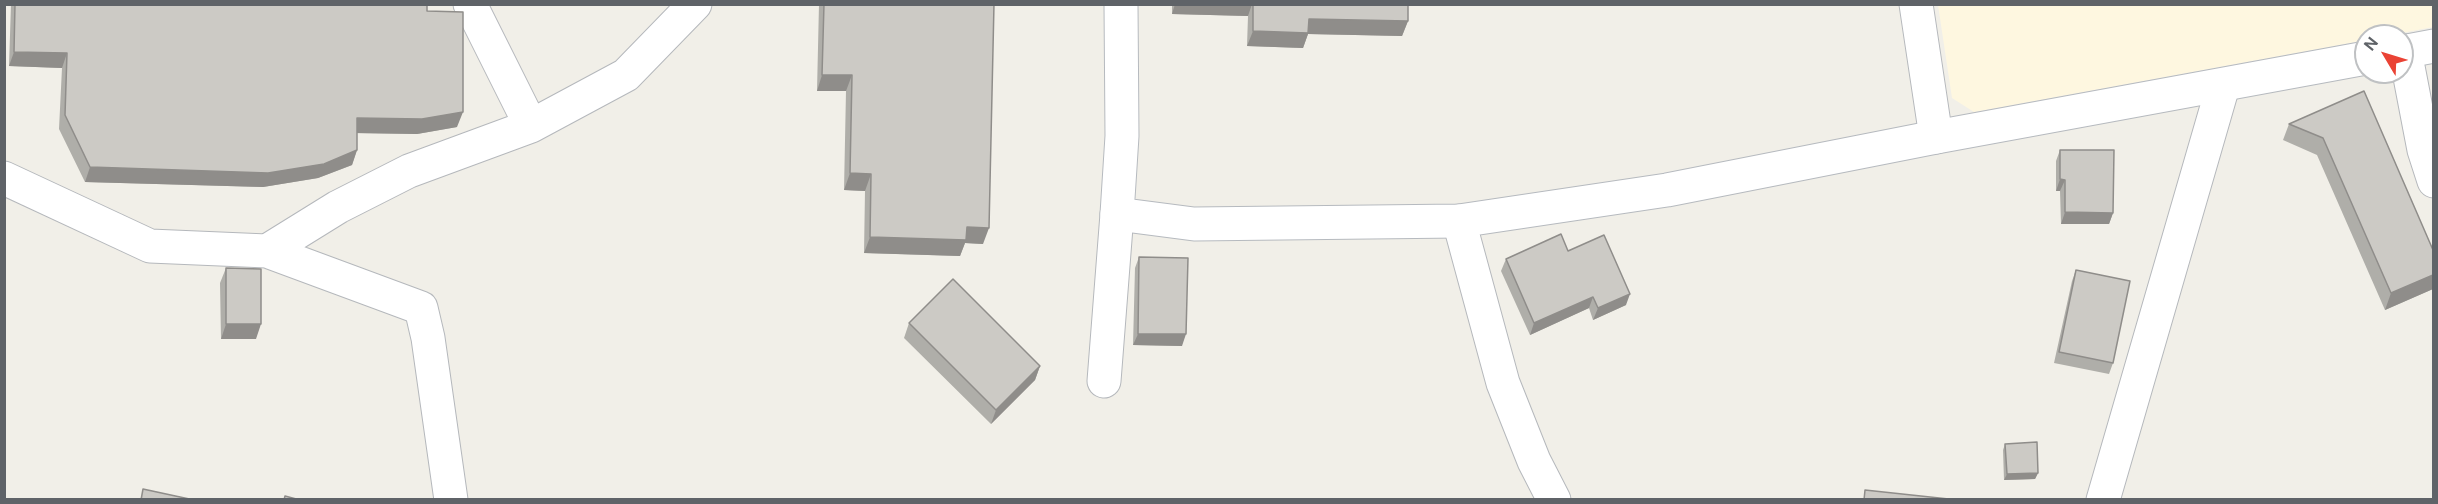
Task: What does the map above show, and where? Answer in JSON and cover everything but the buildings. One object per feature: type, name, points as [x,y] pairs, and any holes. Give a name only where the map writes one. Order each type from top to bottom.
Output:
[{"type":"street","points":[[470,4],[531,126]]},
{"type":"street","points":[[267,251],[338,207],[409,171],[531,126],[626,75],[695,4]]},
{"type":"street","points":[[1104,381],[1122,136],[1121,4]]},
{"type":"street","points":[[1916,4],[1936,137]]},
{"type":"street","points":[[2414,59],[2424,150],[2433,181]]},
{"type":"street","points":[[1117,214],[1194,224],[1459,221],[1667,190],[1936,137],[2354,60]]},
{"type":"street","points":[[2103,500],[2223,86]]},
{"type":"street","points":[[4,178],[150,246],[267,251],[421,308],[428,338],[451,500]]},
{"type":"street","points":[[1459,221],[1503,383],[1534,461],[1554,500]]},
{"type":"shaded area","points":[[2433,4],[2433,27],[2414,31],[2414,24],[2354,24],[2354,42],[1974,112],[1952,98],[1938,5]]}]
